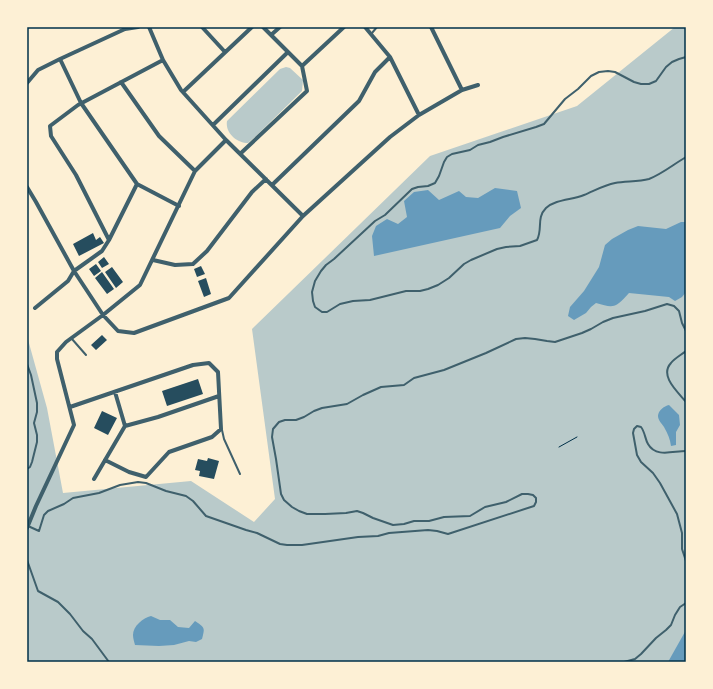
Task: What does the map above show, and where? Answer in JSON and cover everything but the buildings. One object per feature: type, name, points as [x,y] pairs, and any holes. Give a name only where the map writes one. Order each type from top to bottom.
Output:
[{"type":"street","points":[[27,83],[38,70],[125,29],[138,27]]},
{"type":"street","points":[[149,27],[163,60],[183,92],[226,140],[303,216]]},
{"type":"street","points":[[202,27],[225,52]]},
{"type":"street","points":[[183,92],[252,27]]},
{"type":"street","points":[[240,154],[307,91],[302,66],[263,27]]},
{"type":"street","points":[[271,35],[280,27]]},
{"type":"street","points":[[302,66],[344,27]]},
{"type":"street","points":[[365,27],[390,57],[419,115]]},
{"type":"street","points":[[431,27],[462,90]]},
{"type":"street","points":[[213,125],[288,52]]},
{"type":"street","points":[[272,185],[359,101],[375,72],[390,57]]},
{"type":"street","points":[[60,59],[82,103],[137,184],[179,206]]},
{"type":"street","points":[[110,240],[76,175],[50,136],[50,126],[82,103],[163,60]]},
{"type":"street","points":[[121,82],[159,136],[195,171]]},
{"type":"street","points":[[27,187],[74,271],[103,315],[118,331],[134,333],[229,298],[303,216],[390,137],[419,115],[462,90],[478,85]]},
{"type":"street","points":[[27,527],[74,425],[57,359],[57,352],[66,342],[140,285],[195,171],[226,140]]},
{"type":"street","points":[[152,260],[175,265],[193,264],[207,251],[252,192],[266,179]]},
{"type":"street","points":[[35,308],[68,281],[74,271],[102,251],[110,240],[137,184]]},
{"type":"street","points":[[70,408],[193,364],[209,363],[218,372],[222,428],[212,437],[169,452],[158,466],[146,477],[129,472],[105,460]]},
{"type":"street","points":[[115,392],[125,426]]},
{"type":"street","points":[[94,479],[125,426],[158,417],[219,396]]},
{"type":"lane","points":[[371,34],[377,27]]},
{"type":"lane","points":[[686,57],[672,62],[666,67],[656,81],[649,84],[634,82],[615,72],[599,72],[591,76],[565,99],[544,124],[536,128],[478,145],[470,150],[452,154],[444,162],[435,183],[412,189],[385,215],[375,221],[326,265],[315,280],[312,292],[312,301],[315,307],[322,312],[327,312],[340,304],[353,301],[370,300],[406,291],[420,291],[428,289],[438,285],[464,264],[472,260],[506,246],[520,246],[537,240],[539,235],[539,222],[542,214],[546,208],[553,204],[583,196],[602,187],[616,183],[648,179],[686,157]]},
{"type":"lane","points":[[27,527],[39,531],[44,515],[48,511],[73,498],[99,493],[138,482],[146,483],[166,492],[186,496],[193,501],[206,516],[257,533],[280,544],[302,545],[358,537],[378,536],[389,532],[428,530],[448,534],[534,506],[536,498],[533,495],[522,494],[506,502],[485,507],[470,516],[444,517],[429,521],[414,521],[393,525],[357,511],[332,514],[307,514],[292,507],[284,500],[281,494],[272,437],[273,429],[279,422],[285,420],[296,420],[322,408],[347,404],[381,387],[404,385],[414,378],[444,370],[516,339],[525,338],[555,342],[582,333],[612,318],[645,311],[667,304],[674,306],[679,311],[686,331]]},
{"type":"lane","points":[[71,338],[86,355]]},
{"type":"lane","points":[[686,351],[671,363],[666,375],[686,402]]},
{"type":"lane","points":[[27,364],[37,402],[34,423],[37,442],[32,462],[30,467],[27,469]]},
{"type":"lane","points":[[686,451],[660,453],[654,451],[649,446],[644,431],[641,427],[637,426],[632,433],[637,455],[641,462],[653,473],[660,483],[677,514],[682,533],[682,549],[686,560]]},
{"type":"lane","points":[[222,428],[224,439],[240,474]]},
{"type":"lane","points":[[27,560],[38,591],[58,602],[70,614],[83,631],[92,638],[109,662]]},
{"type":"lane","points":[[624,662],[635,659],[641,654],[671,625],[680,607],[686,603]]},
{"type":"path","points":[[559,447],[577,437]]},
{"type":"shaded area","points":[[675,27],[686,27],[686,662],[27,662],[27,336],[47,408],[63,493],[191,481],[254,522],[275,499],[252,329],[430,156],[577,106]]},
{"type":"shaded area","points":[[286,67],[290,68],[303,80],[302,91],[248,143],[244,143],[236,139],[228,130],[227,121],[280,69]]},
{"type":"water","points":[[495,188],[517,191],[521,208],[510,216],[500,228],[374,256],[372,236],[376,226],[387,219],[398,224],[407,217],[404,201],[414,192],[428,190],[439,200],[459,191],[466,197],[478,198]]},
{"type":"water","points":[[681,222],[686,222],[686,292],[682,297],[675,301],[669,297],[629,293],[615,306],[607,306],[596,303],[586,313],[574,320],[568,316],[570,307],[584,291],[599,267],[605,245],[612,239],[638,226],[666,229]]},
{"type":"water","points":[[669,405],[679,415],[680,425],[676,432],[676,445],[671,446],[668,434],[658,416],[659,412],[665,406]]},
{"type":"water","points":[[151,616],[160,620],[170,620],[178,627],[189,628],[195,621],[203,628],[204,632],[202,639],[196,642],[189,641],[174,645],[135,645],[133,632],[142,621]]},
{"type":"water","points":[[686,630],[686,662],[668,662]]}]
